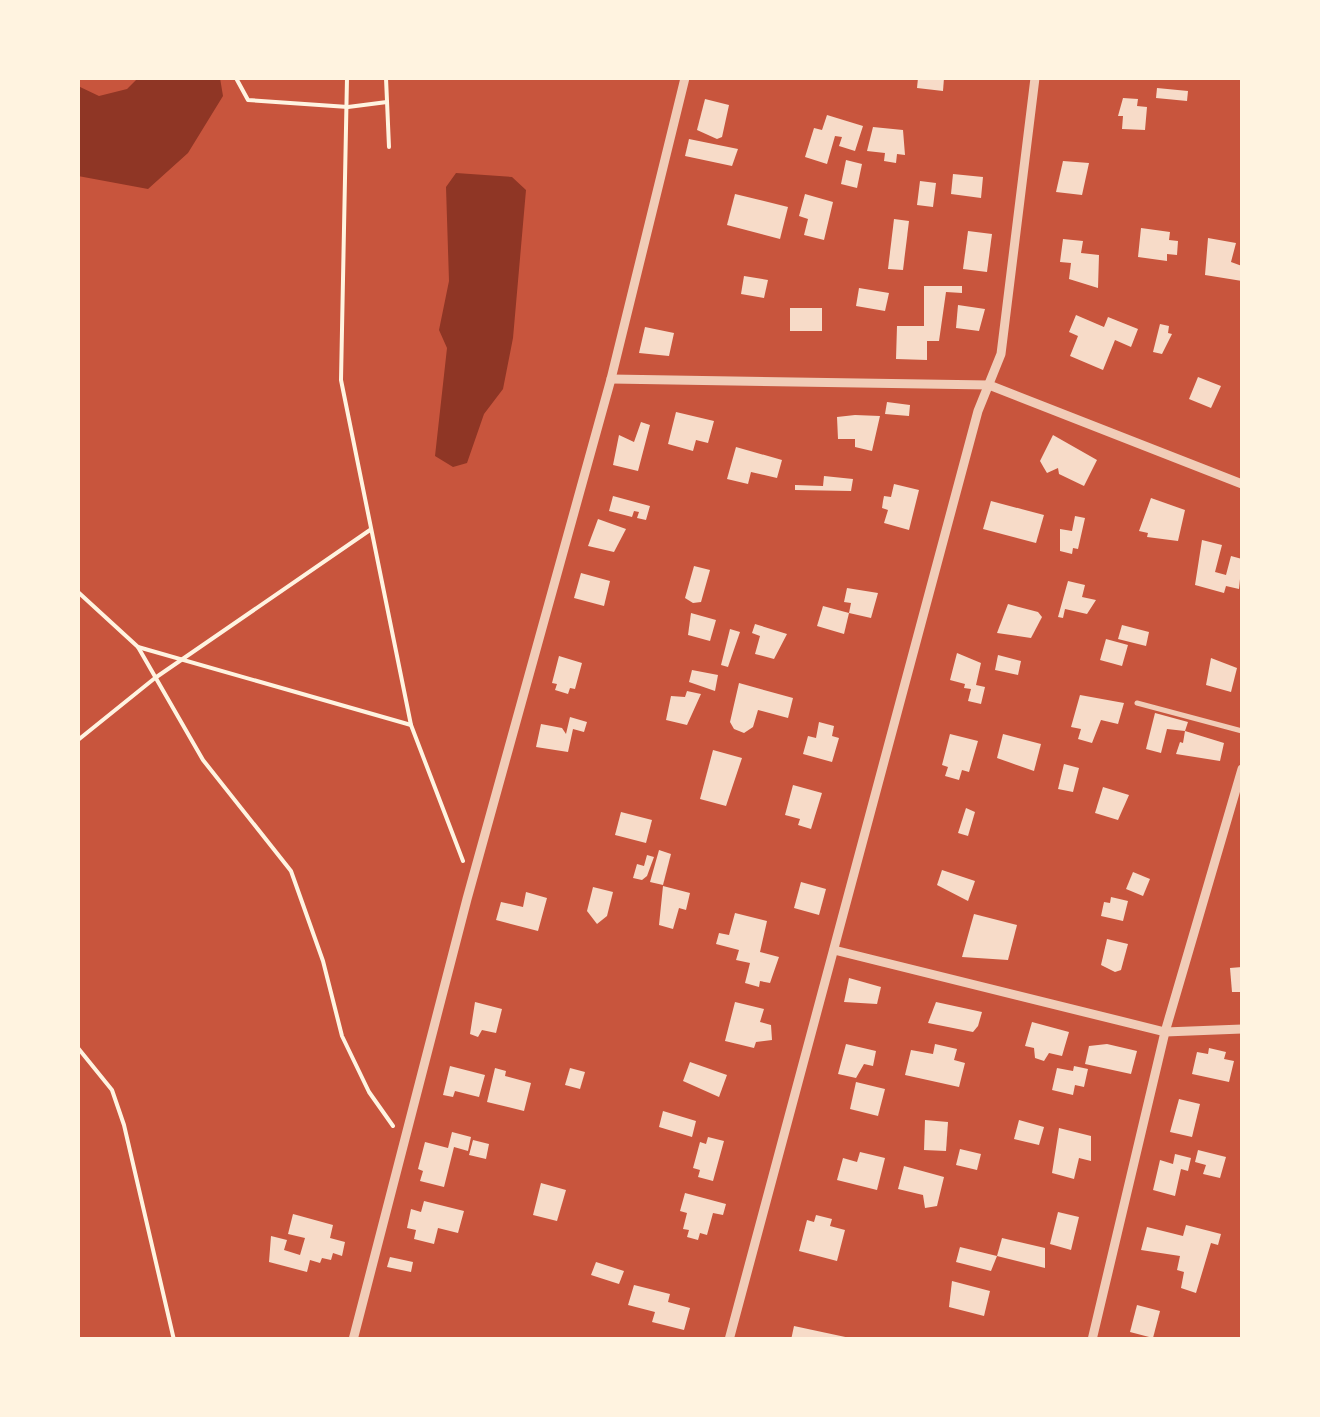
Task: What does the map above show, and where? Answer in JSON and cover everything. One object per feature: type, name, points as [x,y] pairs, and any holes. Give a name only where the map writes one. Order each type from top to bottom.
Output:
[{"type":"street","points":[[353,1340],[472,882],[611,379],[685,78]]},
{"type":"street","points":[[729,1340],[978,411],[1001,354],[1036,78]]},
{"type":"street","points":[[611,379],[989,385],[1242,484]]},
{"type":"street","points":[[1092,1340],[1165,1032],[1242,769]]},
{"type":"street","points":[[834,950],[1165,1032],[1242,1029]]},
{"type":"lane","points":[[1136,704],[1242,731]]},
{"type":"path","points":[[236,78],[248,100],[348,107],[387,102]]},
{"type":"path","points":[[347,78],[341,380],[411,725],[472,882]]},
{"type":"path","points":[[386,78],[389,148]]},
{"type":"path","points":[[78,740],[178,662],[370,530]]},
{"type":"path","points":[[78,592],[138,648],[203,760],[291,871],[322,961],[342,1036],[369,1092],[404,1141]]},
{"type":"path","points":[[138,648],[411,725]]},
{"type":"path","points":[[78,1048],[112,1090],[124,1126],[174,1340]]},
{"type":"shaded area","points":[[138,78],[220,78],[223,96],[188,153],[148,189],[78,176],[78,86],[99,96],[127,89]]},
{"type":"shaded area","points":[[456,173],[512,177],[526,190],[513,338],[503,389],[484,414],[467,463],[453,467],[435,456],[447,348],[439,330],[449,281],[446,187]]},
{"type":"building","points":[[918,78],[944,78],[943,91],[917,88]]},
{"type":"building","points":[[1157,88],[1188,91],[1187,101],[1156,98]]},
{"type":"building","points":[[1123,98],[1138,99],[1137,106],[1147,107],[1145,130],[1122,129],[1123,116],[1118,116]]},
{"type":"building","points":[[705,99],[729,105],[722,137],[717,139],[697,130]]},
{"type":"building","points":[[827,115],[863,126],[855,151],[839,146],[842,137],[835,136],[827,164],[805,157],[814,128],[822,130]]},
{"type":"building","points":[[873,127],[903,130],[905,155],[897,154],[896,163],[884,161],[885,153],[867,151]]},
{"type":"building","points":[[689,139],[738,149],[732,166],[685,156]]},
{"type":"building","points":[[846,160],[862,164],[857,188],[841,184]]},
{"type":"building","points":[[1063,161],[1089,163],[1082,195],[1056,192]]},
{"type":"building","points":[[953,174],[983,177],[981,198],[951,194]]},
{"type":"building","points":[[920,181],[936,183],[933,207],[917,205]]},
{"type":"building","points":[[735,194],[788,207],[780,239],[727,225]]},
{"type":"building","points":[[805,194],[833,202],[824,240],[804,235],[808,219],[799,216]]},
{"type":"building","points":[[894,219],[909,221],[903,270],[888,269]]},
{"type":"building","points":[[1141,228],[1170,232],[1169,240],[1178,241],[1177,255],[1167,254],[1167,261],[1138,257]]},
{"type":"building","points":[[968,231],[992,234],[987,272],[963,269]]},
{"type":"building","points":[[1208,238],[1236,243],[1231,262],[1242,266],[1242,281],[1205,275]]},
{"type":"building","points":[[1063,239],[1083,241],[1081,253],[1099,255],[1098,288],[1069,279],[1071,263],[1060,262]]},
{"type":"building","points":[[744,276],[768,280],[764,298],[741,294]]},
{"type":"building","points":[[924,286],[962,286],[962,293],[946,292],[939,341],[927,341],[927,360],[896,359],[897,326],[924,326]]},
{"type":"building","points":[[859,288],[889,293],[885,311],[856,306]]},
{"type":"building","points":[[958,305],[985,309],[979,331],[956,328]]},
{"type":"building","points":[[790,308],[822,308],[822,331],[790,331]]},
{"type":"building","points":[[1076,315],[1104,327],[1108,317],[1138,329],[1131,347],[1115,340],[1103,370],[1070,356],[1078,336],[1069,332]]},
{"type":"building","points":[[1160,324],[1169,326],[1168,333],[1172,334],[1162,354],[1153,352]]},
{"type":"building","points":[[645,327],[674,333],[669,356],[639,353]]},
{"type":"building","points":[[1198,377],[1221,386],[1211,408],[1189,399]]},
{"type":"building","points":[[887,402],[910,405],[909,416],[885,414]]},
{"type":"building","points":[[676,412],[714,421],[708,443],[696,440],[693,451],[668,444]]},
{"type":"building","points":[[880,416],[872,451],[855,447],[855,439],[838,439],[837,417]]},
{"type":"building","points":[[641,422],[650,425],[638,471],[613,465],[619,435],[634,442]]},
{"type":"building","points":[[1053,435],[1097,460],[1084,486],[1059,474],[1058,468],[1047,473],[1040,461]]},
{"type":"building","points":[[736,447],[782,460],[777,478],[751,472],[748,484],[727,479]]},
{"type":"building","points":[[824,476],[853,479],[851,491],[795,490],[795,485],[823,486]]},
{"type":"building","points":[[894,484],[919,490],[909,530],[884,523],[888,510],[882,508],[884,496],[891,497]]},
{"type":"building","points":[[613,496],[650,506],[646,520],[637,518],[639,512],[634,511],[632,517],[609,511]]},
{"type":"building","points":[[1151,498],[1185,510],[1178,541],[1147,537],[1148,533],[1139,531]]},
{"type":"building","points":[[991,501],[1044,515],[1036,543],[983,529]]},
{"type":"building","points":[[1075,516],[1085,518],[1078,549],[1073,548],[1072,554],[1060,551],[1060,529],[1072,531]]},
{"type":"building","points":[[598,519],[626,529],[614,552],[588,546]]},
{"type":"building","points":[[1202,540],[1222,545],[1215,572],[1226,575],[1231,556],[1242,559],[1239,589],[1226,586],[1224,593],[1195,585]]},
{"type":"building","points":[[694,566],[710,570],[701,602],[693,603],[685,598]]},
{"type":"building","points":[[581,573],[610,581],[604,606],[574,598]]},
{"type":"building","points":[[1068,581],[1085,585],[1082,597],[1096,600],[1087,614],[1065,609],[1063,618],[1058,617]]},
{"type":"building","points":[[847,588],[878,593],[871,618],[849,613],[851,603],[844,602]]},
{"type":"building","points":[[1008,604],[1038,612],[1042,617],[1031,638],[997,633]]},
{"type":"building","points":[[823,606],[849,613],[844,634],[817,626]]},
{"type":"building","points":[[691,613],[716,620],[710,641],[688,635]]},
{"type":"building","points":[[755,624],[787,634],[774,659],[755,654],[760,636],[752,633]]},
{"type":"building","points":[[1122,625],[1149,632],[1146,646],[1118,639]]},
{"type":"building","points":[[730,629],[740,632],[728,667],[721,665]]},
{"type":"building","points":[[1106,639],[1128,645],[1122,666],[1100,660]]},
{"type":"building","points":[[957,653],[981,663],[976,685],[985,687],[981,704],[968,701],[971,689],[964,688],[965,684],[950,680]]},
{"type":"building","points":[[998,655],[1021,661],[1018,675],[995,670]]},
{"type":"building","points":[[559,656],[582,663],[575,689],[570,688],[568,694],[555,690],[557,684],[552,683]]},
{"type":"building","points":[[1211,658],[1237,668],[1231,692],[1206,685]]},
{"type":"building","points":[[692,670],[718,675],[715,691],[689,682]]},
{"type":"building","points":[[739,683],[793,698],[788,718],[758,710],[753,727],[744,733],[734,729],[730,722]]},
{"type":"building","points":[[687,691],[701,694],[687,725],[666,720],[671,696],[685,697]]},
{"type":"building","points":[[1080,695],[1124,703],[1118,724],[1101,720],[1092,743],[1078,739],[1081,729],[1071,727]]},
{"type":"building","points":[[1155,713],[1188,722],[1185,731],[1167,729],[1161,753],[1146,749]]},
{"type":"building","points":[[570,717],[587,722],[584,732],[573,729],[568,752],[536,747],[541,724],[562,728],[566,734]]},
{"type":"building","points":[[819,722],[834,726],[832,736],[839,738],[832,762],[803,754],[808,736],[816,738]]},
{"type":"building","points":[[1185,731],[1224,743],[1220,761],[1176,754]]},
{"type":"building","points":[[950,734],[978,741],[969,772],[962,770],[959,780],[945,776],[948,767],[942,765]]},
{"type":"building","points":[[1003,734],[1041,744],[1034,771],[997,758]]},
{"type":"building","points":[[713,750],[742,758],[726,806],[700,799]]},
{"type":"building","points":[[1064,764],[1079,768],[1073,792],[1058,789]]},
{"type":"building","points":[[793,785],[822,793],[811,829],[798,825],[800,819],[785,815]]},
{"type":"building","points":[[1103,787],[1129,795],[1118,820],[1095,813]]},
{"type":"building","points":[[966,808],[975,812],[968,836],[958,833]]},
{"type":"building","points":[[621,812],[652,820],[646,843],[615,835]]},
{"type":"building","points":[[659,850],[671,854],[663,885],[650,882]]},
{"type":"building","points":[[647,855],[654,857],[647,876],[642,880],[633,878],[637,864],[644,866]]},
{"type":"building","points":[[942,870],[975,881],[968,901],[937,885]]},
{"type":"building","points":[[1133,872],[1150,879],[1143,896],[1126,889]]},
{"type":"building","points":[[801,882],[826,889],[819,915],[794,908]]},
{"type":"building","points":[[663,886],[690,893],[686,910],[679,908],[673,929],[659,925]]},
{"type":"building","points":[[593,887],[613,892],[607,916],[597,924],[587,911]]},
{"type":"building","points":[[526,892],[547,898],[538,931],[496,920],[501,902],[523,907]]},
{"type":"building","points":[[1111,897],[1128,901],[1123,921],[1101,916],[1104,902],[1110,903]]},
{"type":"building","points":[[735,913],[767,921],[760,952],[779,957],[770,983],[760,981],[759,987],[745,983],[750,963],[736,960],[739,950],[716,944],[719,933],[729,935]]},
{"type":"building","points":[[974,914],[1017,925],[1008,960],[962,957]]},
{"type":"building","points":[[1107,939],[1128,944],[1121,970],[1115,972],[1101,965]]},
{"type":"building","points":[[1242,967],[1242,992],[1232,992],[1230,968]]},
{"type":"building","points":[[849,978],[881,987],[877,1004],[844,1002]]},
{"type":"building","points":[[475,1002],[502,1009],[496,1033],[482,1030],[478,1037],[470,1034]]},
{"type":"building","points":[[735,1002],[764,1009],[760,1022],[771,1025],[772,1040],[756,1042],[754,1048],[725,1041]]},
{"type":"building","points":[[936,1002],[982,1012],[978,1026],[973,1032],[928,1023]]},
{"type":"building","points":[[1032,1022],[1069,1032],[1062,1056],[1049,1053],[1044,1061],[1035,1058],[1034,1048],[1025,1046]]},
{"type":"building","points":[[846,1044],[876,1051],[873,1066],[864,1064],[856,1078],[838,1074]]},
{"type":"building","points":[[935,1044],[957,1049],[954,1060],[965,1063],[959,1087],[905,1075],[911,1050],[933,1054]]},
{"type":"building","points":[[1107,1044],[1137,1051],[1131,1074],[1085,1064],[1089,1046]]},
{"type":"building","points":[[1209,1048],[1226,1052],[1224,1059],[1234,1061],[1229,1082],[1192,1074],[1197,1052],[1208,1054]]},
{"type":"building","points":[[690,1062],[727,1075],[719,1097],[683,1081]]},
{"type":"building","points":[[450,1066],[485,1075],[479,1097],[455,1091],[453,1097],[443,1095]]},
{"type":"building","points":[[1074,1066],[1088,1069],[1084,1087],[1075,1085],[1073,1095],[1052,1090],[1057,1068],[1073,1071]]},
{"type":"building","points":[[495,1068],[506,1071],[505,1076],[531,1083],[524,1111],[487,1102]]},
{"type":"building","points":[[570,1068],[585,1072],[580,1089],[565,1085]]},
{"type":"building","points":[[856,1082],[885,1089],[878,1116],[850,1109]]},
{"type":"building","points":[[1179,1099],[1200,1104],[1192,1137],[1170,1132]]},
{"type":"building","points":[[663,1111],[696,1121],[692,1137],[659,1127]]},
{"type":"building","points":[[925,1120],[948,1122],[946,1151],[924,1150]]},
{"type":"building","points":[[1019,1120],[1044,1127],[1039,1145],[1014,1139]]},
{"type":"building","points":[[1059,1128],[1091,1136],[1091,1161],[1079,1158],[1074,1179],[1052,1173]]},
{"type":"building","points":[[452,1132],[471,1137],[468,1151],[454,1147],[444,1187],[420,1181],[423,1171],[418,1169],[425,1142],[448,1148]]},
{"type":"building","points":[[708,1137],[724,1141],[713,1181],[698,1177],[700,1170],[693,1168],[700,1142],[706,1144]]},
{"type":"building","points":[[473,1140],[489,1144],[486,1159],[469,1155]]},
{"type":"building","points":[[960,1149],[981,1154],[977,1170],[956,1165]]},
{"type":"building","points":[[1198,1150],[1226,1157],[1220,1178],[1203,1174],[1206,1165],[1195,1162]]},
{"type":"building","points":[[860,1152],[885,1158],[877,1190],[837,1180],[843,1158],[857,1162]]},
{"type":"building","points":[[1175,1154],[1191,1158],[1188,1171],[1181,1169],[1175,1196],[1153,1190],[1160,1160],[1173,1164]]},
{"type":"building","points":[[904,1166],[944,1177],[937,1206],[925,1208],[923,1195],[898,1189]]},
{"type":"building","points":[[541,1183],[566,1190],[557,1221],[533,1215]]},
{"type":"building","points":[[685,1193],[726,1204],[723,1215],[713,1213],[707,1235],[700,1233],[698,1240],[687,1237],[689,1230],[683,1229],[687,1213],[680,1211]]},
{"type":"building","points":[[424,1201],[464,1211],[458,1233],[438,1228],[434,1244],[414,1239],[416,1230],[407,1228],[411,1209],[421,1212]]},
{"type":"building","points":[[1058,1212],[1079,1217],[1071,1250],[1050,1244]]},
{"type":"building","points":[[293,1214],[333,1225],[330,1238],[345,1242],[342,1256],[333,1253],[331,1260],[322,1258],[320,1263],[310,1260],[307,1272],[269,1262],[271,1236],[287,1240],[284,1250],[300,1255],[305,1238],[288,1234]]},
{"type":"building","points":[[816,1215],[832,1219],[830,1226],[845,1230],[837,1261],[799,1251],[807,1220],[814,1222]]},
{"type":"building","points":[[1186,1225],[1221,1234],[1218,1245],[1211,1243],[1196,1293],[1181,1288],[1184,1272],[1177,1270],[1180,1256],[1141,1250],[1147,1227],[1183,1236]]},
{"type":"building","points":[[1002,1238],[1045,1248],[1045,1268],[997,1256]]},
{"type":"building","points":[[960,1247],[997,1256],[991,1271],[956,1262]]},
{"type":"building","points":[[390,1257],[413,1262],[411,1272],[387,1267]]},
{"type":"building","points":[[596,1262],[624,1271],[619,1284],[591,1275]]},
{"type":"building","points":[[952,1281],[990,1291],[984,1316],[949,1307]]},
{"type":"building","points":[[634,1285],[670,1294],[668,1302],[690,1308],[684,1330],[652,1322],[655,1312],[628,1305]]},
{"type":"building","points":[[1137,1305],[1160,1311],[1153,1338],[1130,1332]]},
{"type":"building","points":[[794,1326],[850,1338],[850,1340],[791,1340]]}]
